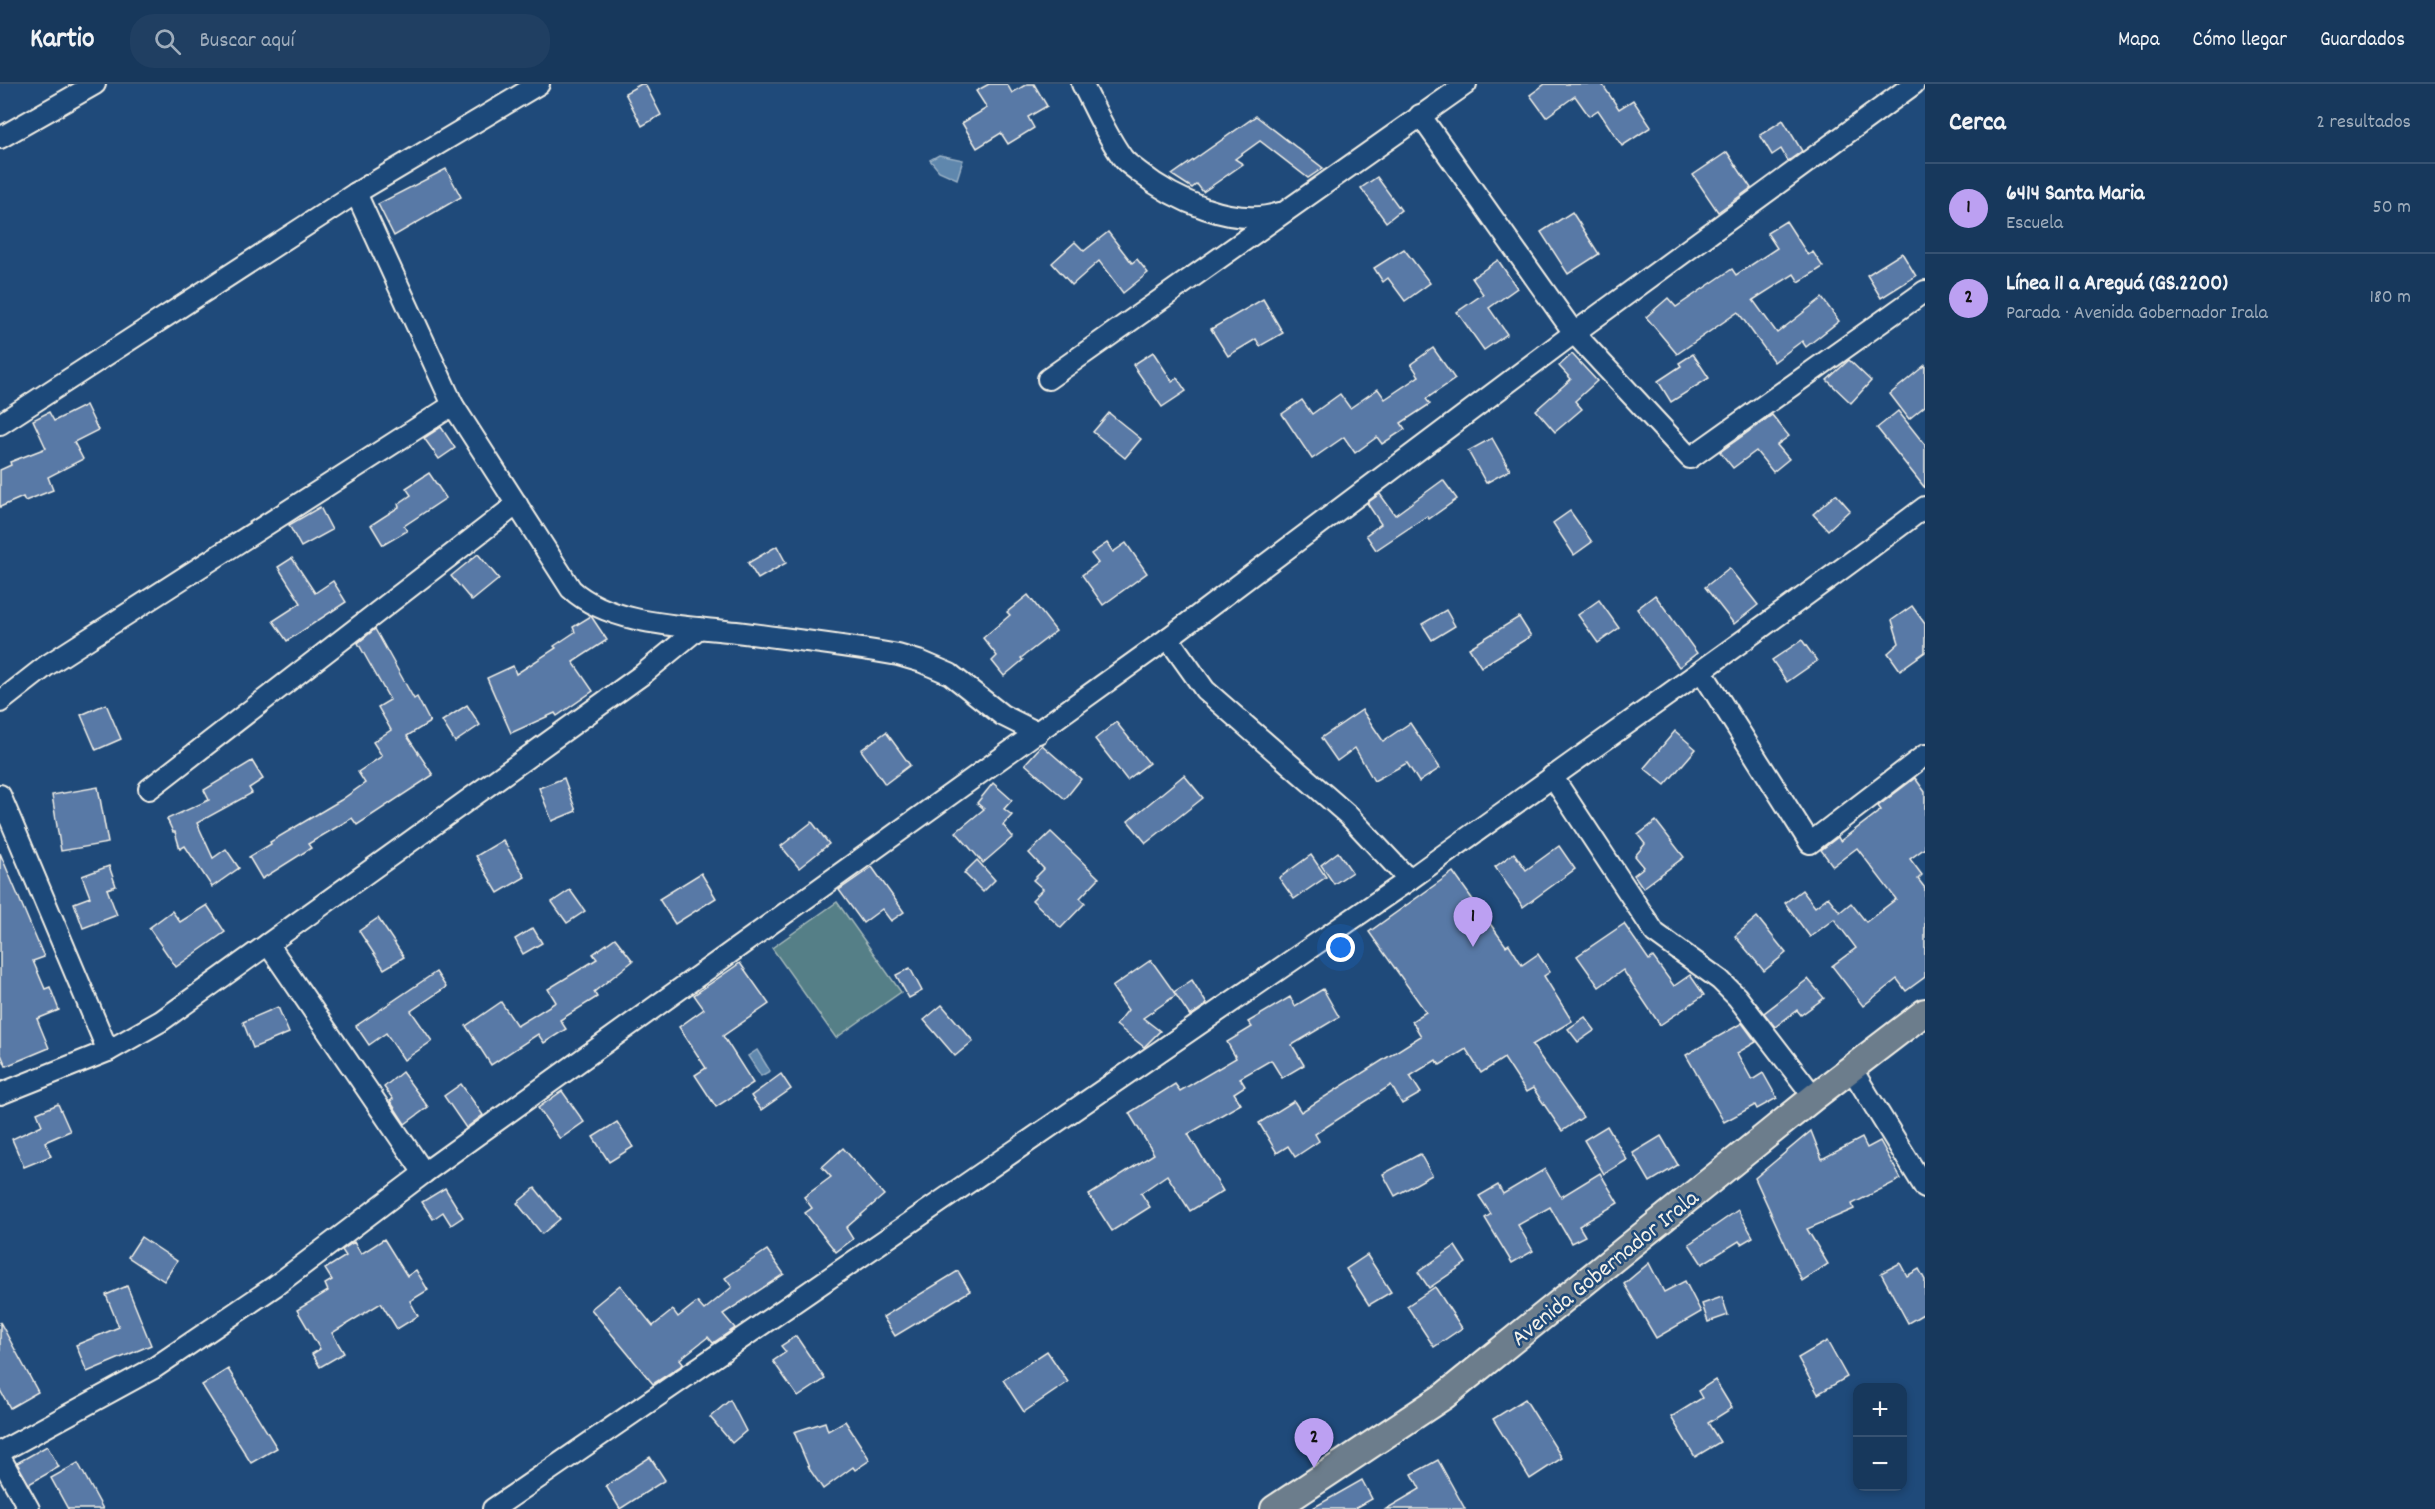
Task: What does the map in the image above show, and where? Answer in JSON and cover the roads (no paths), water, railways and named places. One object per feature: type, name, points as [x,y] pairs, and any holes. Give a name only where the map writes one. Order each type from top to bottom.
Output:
[{"type":"main road","name":"Avenida Gobernador Irala","points":[[1274,1509],[1444,1396],[1814,1097],[1925,1012]]},
{"type":"street","points":[[0,138],[94,84]]},
{"type":"street","points":[[0,424],[356,193],[539,84]]},
{"type":"street","points":[[1082,84],[1122,159],[1184,202],[1240,216],[1263,218],[1287,210]]},
{"type":"street","points":[[1048,379],[1466,84]]},
{"type":"street","points":[[0,1452],[154,1368],[275,1286],[424,1173],[1168,639],[1575,333],[1914,84]]},
{"type":"street","points":[[1420,116],[1575,333],[1690,458],[1925,291]]},
{"type":"street","points":[[356,193],[453,405],[571,589],[582,599],[602,608],[645,621],[872,650],[922,662],[950,674],[1002,715],[1038,733]]},
{"type":"street","points":[[0,702],[46,666],[453,405]]},
{"type":"street","points":[[149,789],[517,504]]},
{"type":"street","points":[[493,1509],[1409,880],[1552,776],[1702,672],[1925,507]]},
{"type":"street","points":[[0,1094],[108,1051],[161,1021],[643,674],[699,628]]},
{"type":"street","points":[[1168,639],[1206,690],[1348,814],[1409,880]]},
{"type":"street","points":[[1702,672],[1810,843],[1925,755]]},
{"type":"street","points":[[1552,776],[1654,933],[1725,986],[1814,1097]]},
{"type":"street","points":[[0,795],[108,1051]]},
{"type":"street","points":[[268,944],[424,1173]]},
{"type":"street","points":[[1851,1068],[1925,1188]]},
{"type":"street","points":[[0,1457],[29,1509]]},
{"type":"water","points":[[939,155],[963,160],[957,179],[939,171],[930,160]]},
{"type":"water","points":[[757,1050],[770,1071],[761,1076],[748,1056]]},
{"type":"place","name":"6414 Santa Maria","points":[[1473,947]]},
{"type":"place","name":"Línea 11 a Areguá (GS.2200)","points":[[1314,1468]]}]
